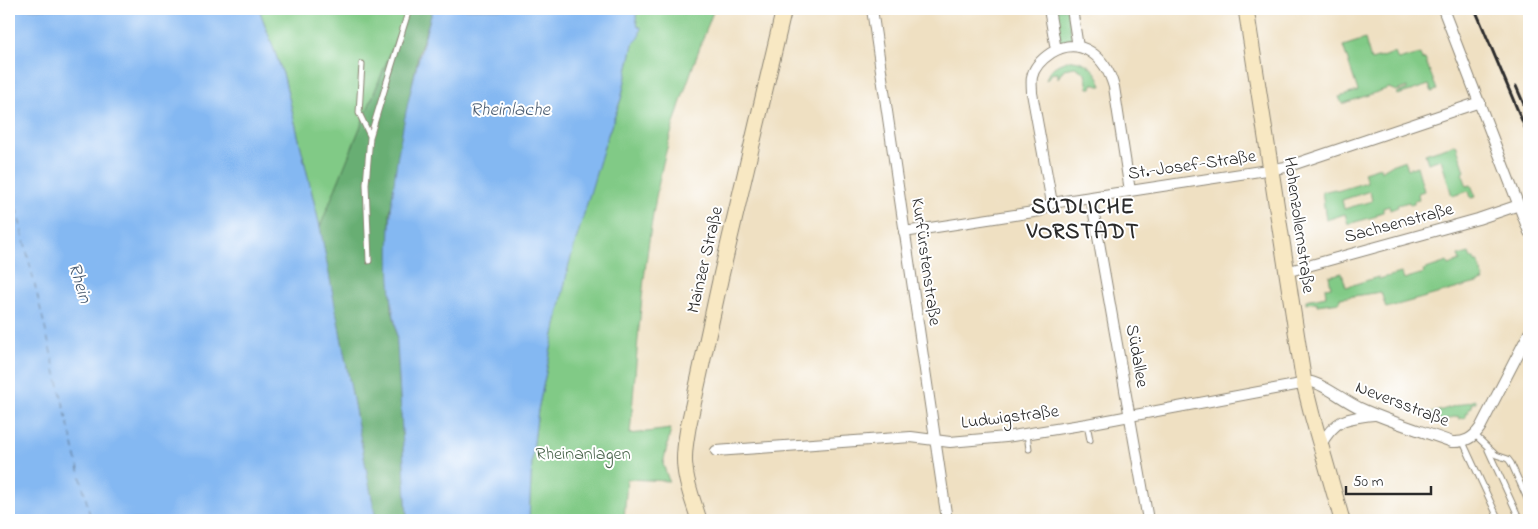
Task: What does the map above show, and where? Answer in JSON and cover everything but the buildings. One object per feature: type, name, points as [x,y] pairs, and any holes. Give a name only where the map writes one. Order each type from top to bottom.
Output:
[{"type":"street","name":"Mainzer Straße","points":[[699,520],[688,487],[684,467],[688,428],[721,276],[784,9]]},
{"type":"street","name":"Kurfürstenstraße","points":[[872,9],[947,520]]},
{"type":"street","points":[[1049,9],[1056,50]]},
{"type":"street","points":[[1072,9],[1078,47]]},
{"type":"street","name":"Hohenzollernstraße","points":[[1246,9],[1304,382],[1320,446],[1342,520]]},
{"type":"street","points":[[1443,9],[1529,232]]},
{"type":"street","points":[[1052,203],[1032,93],[1032,78],[1036,67],[1045,57],[1056,50],[1068,47],[1087,49],[1098,57],[1106,66],[1111,76],[1130,191]]},
{"type":"street","name":"St.-Josef-Straße","points":[[904,232],[1040,211],[1052,203],[1294,165],[1480,102]]},
{"type":"street","name":"Südallee","points":[[1090,197],[1131,416],[1148,520]]},
{"type":"street","name":"Sachsenstraße","points":[[1286,272],[1478,219],[1520,205]]},
{"type":"street","points":[[1462,442],[1475,434],[1480,428],[1529,333]]},
{"type":"street","name":"Ludwigstraße","points":[[716,451],[911,437],[935,440],[972,440],[1027,434],[1304,382]]},
{"type":"street","name":"Neversstraße","points":[[1304,382],[1318,383],[1347,401],[1376,415],[1452,442],[1462,442]]},
{"type":"street","points":[[1320,446],[1330,431],[1342,420],[1376,415]]},
{"type":"lane","points":[[369,261],[366,184],[370,137],[409,9]]},
{"type":"lane","points":[[362,64],[359,113],[370,137]]},
{"type":"lane","points":[[1087,424],[1090,440]]},
{"type":"lane","points":[[1027,434],[1029,449]]},
{"type":"lane","points":[[1475,434],[1487,448],[1511,463],[1529,503]]},
{"type":"lane","points":[[1462,442],[1499,520]]},
{"type":"lane","points":[[1487,448],[1520,520]]},
{"type":"green space","points":[[259,9],[408,9],[320,227],[284,77]]},
{"type":"green space","points":[[408,9],[433,9],[419,52],[406,114],[390,213],[392,310],[396,327],[408,520],[376,520],[320,227]]},
{"type":"green space","name":"Rheinanlagen","points":[[637,9],[714,9],[680,105],[663,163],[646,264],[639,332],[630,434],[671,429],[663,464],[669,481],[627,479],[624,520],[529,520],[532,458],[538,410],[572,248],[621,99],[633,44],[640,27],[638,27],[636,17]]},
{"type":"green space","points":[[1054,9],[1067,9],[1072,39],[1070,42],[1062,44],[1059,41]]},
{"type":"green space","points":[[1365,39],[1371,60],[1395,53],[1398,60],[1420,54],[1422,60],[1425,59],[1437,90],[1432,92],[1429,85],[1398,95],[1397,93],[1407,89],[1407,87],[1396,91],[1389,88],[1342,104],[1339,97],[1358,91],[1343,46]]},
{"type":"green space","points":[[1071,60],[1082,62],[1091,67],[1098,76],[1102,86],[1092,84],[1091,88],[1088,88],[1085,73],[1075,67],[1064,69],[1058,78],[1058,73],[1050,74],[1050,77],[1046,80],[1049,72],[1055,66]]},
{"type":"green space","points":[[1456,144],[1465,171],[1462,173],[1467,186],[1471,185],[1476,197],[1471,198],[1469,191],[1452,196],[1441,159],[1428,163],[1425,154]]},
{"type":"green space","points":[[1405,160],[1408,169],[1417,166],[1424,191],[1418,193],[1419,200],[1414,201],[1414,204],[1410,205],[1409,202],[1397,205],[1398,207],[1390,210],[1389,206],[1383,208],[1383,212],[1377,214],[1377,216],[1348,224],[1345,214],[1326,220],[1322,192],[1335,189],[1337,191],[1367,182],[1364,172],[1380,167],[1381,171]],"holes":[[[1370,191],[1372,201],[1344,209],[1342,200]]]},
{"type":"green space","points":[[1469,253],[1475,262],[1478,262],[1484,281],[1386,308],[1381,292],[1340,298],[1340,302],[1317,305],[1317,302],[1306,303],[1306,300],[1326,296],[1325,288],[1331,287],[1329,276],[1342,273],[1346,287],[1378,277],[1379,279],[1401,273],[1404,279],[1424,273],[1423,270],[1447,262],[1448,265],[1460,261],[1458,256]]},
{"type":"green space","points":[[1475,400],[1476,402],[1471,404],[1472,407],[1468,409],[1469,412],[1465,413],[1466,417],[1459,419],[1458,416],[1439,421],[1438,417],[1431,419],[1430,416],[1426,417],[1425,415]]},
{"type":"water","name":"Rhein","points":[[9,9],[259,9],[284,77],[320,227],[376,520],[9,520]]},
{"type":"water","name":"Rheinlache","points":[[433,9],[637,9],[638,27],[641,27],[639,38],[633,44],[621,99],[606,140],[569,264],[538,410],[532,459],[529,520],[408,520],[407,516],[396,327],[391,289],[389,250],[391,209],[403,125]]},
{"type":"ferry route","points":[[9,177],[91,520]]},
{"type":"railway","points":[[1475,9],[1529,137]]},
{"type":"railway","points":[[1516,86],[1529,116]]},
{"type":"district","name":"SÜDLICHE VORSTADT","points":[[1083,220]]}]
